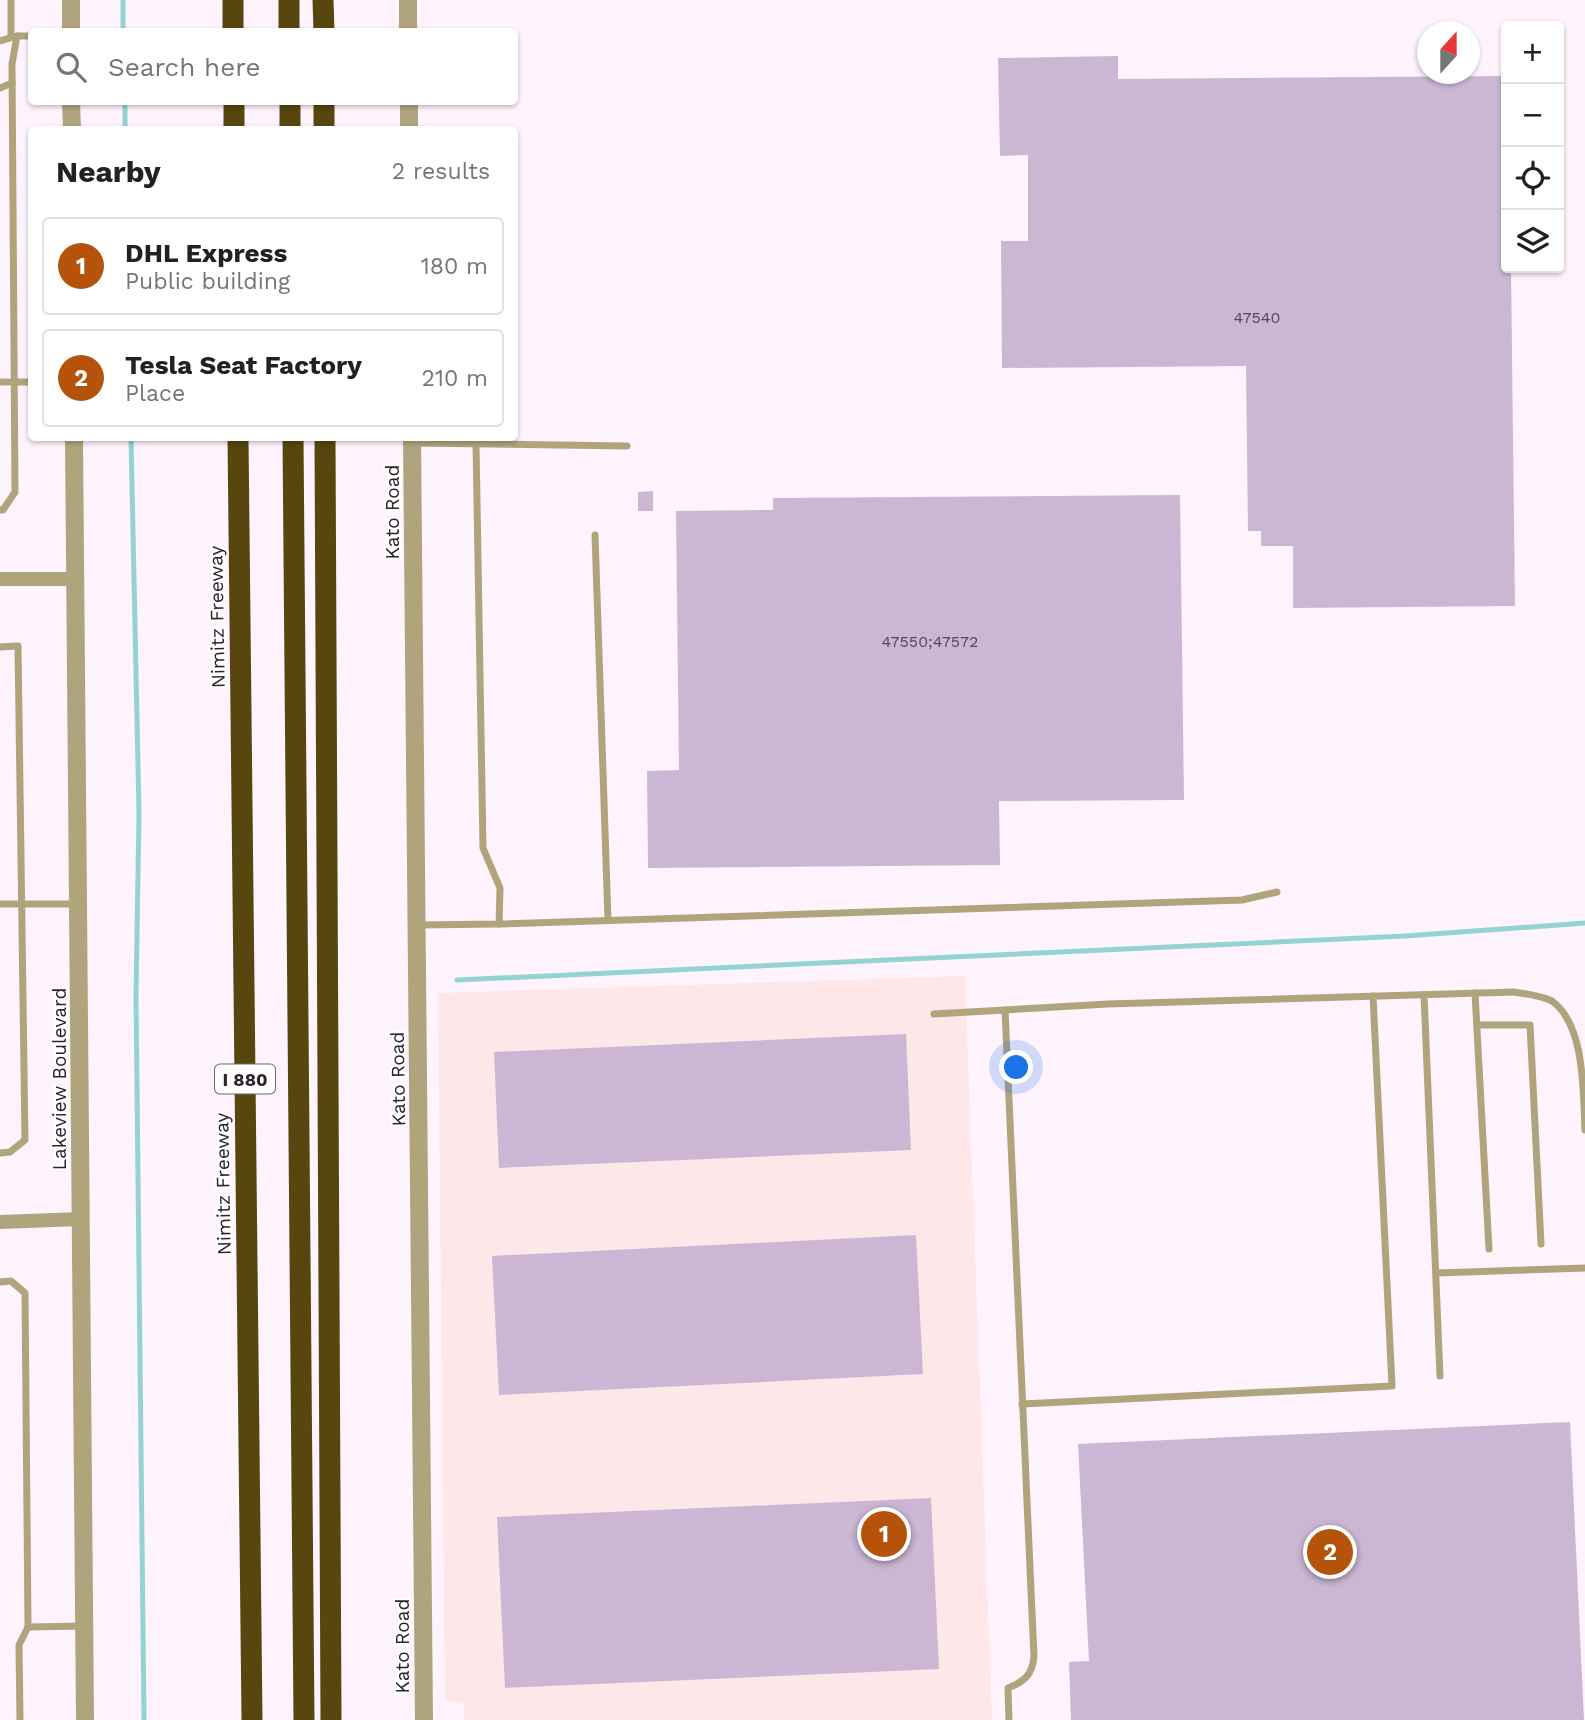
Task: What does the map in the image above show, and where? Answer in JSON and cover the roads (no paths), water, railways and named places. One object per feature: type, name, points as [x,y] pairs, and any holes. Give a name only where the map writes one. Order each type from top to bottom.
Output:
[{"type":"highway","points":[[233,0],[233,28]]},
{"type":"highway","points":[[289,0],[289,28]]},
{"type":"highway","points":[[323,0],[324,28]]},
{"type":"highway","points":[[234,105],[234,126]]},
{"type":"highway","points":[[290,105],[290,126]]},
{"type":"highway","points":[[324,105],[324,126]]},
{"type":"highway","name":"Nimitz Freeway","points":[[238,441],[252,1720]]},
{"type":"highway","name":"I 880","points":[[293,441],[304,1720]]},
{"type":"highway","points":[[325,441],[331,1720]]},
{"type":"street","points":[[71,0],[71,28]]},
{"type":"street","points":[[408,0],[408,28]]},
{"type":"street","points":[[71,105],[72,126]]},
{"type":"street","points":[[409,105],[409,126]]},
{"type":"street","name":"Lakeview Boulevard","points":[[74,441],[85,1720]]},
{"type":"street","name":"Kato Road","points":[[412,441],[424,1720]]},
{"type":"street","points":[[0,579],[75,579]]},
{"type":"street","points":[[0,1222],[81,1219]]},
{"type":"lane","points":[[0,510],[3,510],[15,492],[12,83],[14,36],[11,0]]},
{"type":"lane","points":[[0,41],[14,36],[28,36]]},
{"type":"lane","points":[[0,88],[12,83]]},
{"type":"lane","points":[[0,382],[28,382]]},
{"type":"lane","points":[[428,441],[627,446]]},
{"type":"lane","points":[[476,444],[483,848],[500,888],[499,923]]},
{"type":"lane","points":[[596,535],[608,920]]},
{"type":"lane","points":[[0,646],[18,646],[25,1140],[10,1152],[0,1153]]},
{"type":"lane","points":[[417,925],[1242,900],[1277,892]]},
{"type":"lane","points":[[0,904],[78,904]]},
{"type":"lane","points":[[934,1014],[1116,1004],[1514,992],[1536,995],[1552,1002],[1567,1015],[1577,1030],[1581,1052],[1585,1130]]},
{"type":"lane","points":[[1475,993],[1489,1249]]},
{"type":"lane","points":[[1424,995],[1440,1376]]},
{"type":"lane","points":[[1023,1405],[1392,1385],[1373,996]]},
{"type":"lane","points":[[1004,1010],[1034,1657],[1032,1671],[1026,1680],[1008,1688],[1009,1720]]},
{"type":"lane","points":[[1477,1025],[1530,1025],[1541,1244]]},
{"type":"lane","points":[[1436,1273],[1585,1268]]},
{"type":"lane","points":[[0,1282],[11,1281],[25,1293],[28,1627],[19,1645],[20,1720]]},
{"type":"lane","points":[[28,1627],[84,1626]]},
{"type":"waterway","points":[[123,0],[123,28]]},
{"type":"waterway","points":[[125,105],[125,126]]},
{"type":"waterway","points":[[131,441],[139,813],[136,995],[144,1720]]},
{"type":"waterway","points":[[457,980],[1405,936],[1585,923]]},
{"type":"place","name":"DHL Express","points":[[884,1534]]},
{"type":"place","name":"Tesla Seat Factory","points":[[1330,1552]]}]
